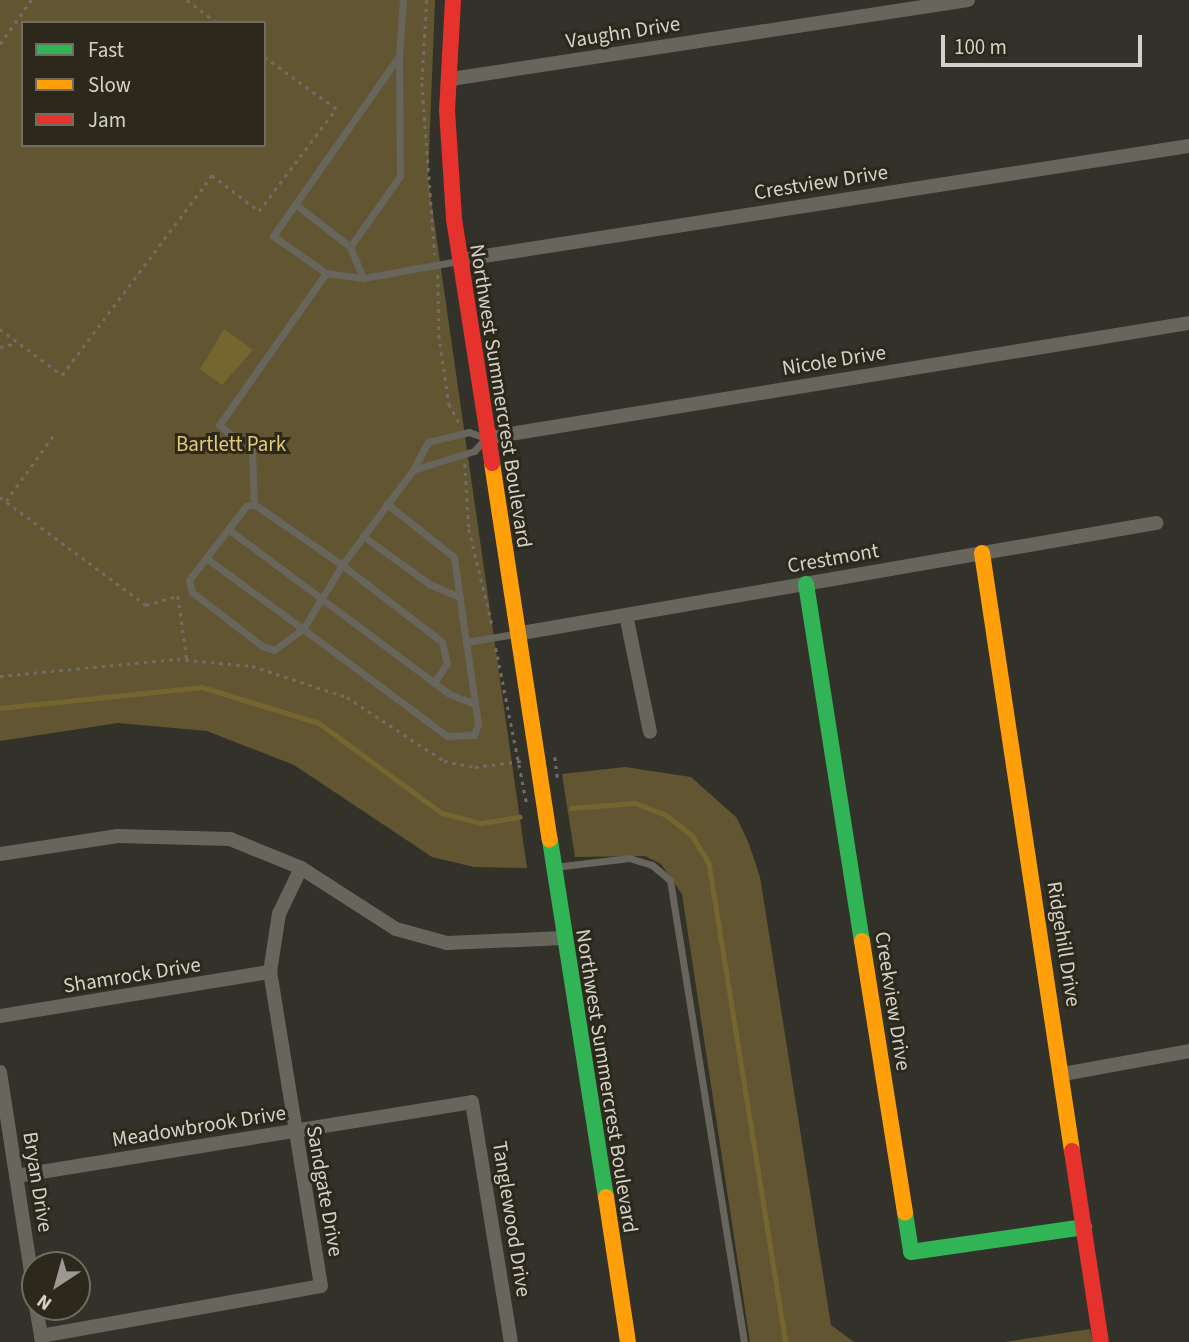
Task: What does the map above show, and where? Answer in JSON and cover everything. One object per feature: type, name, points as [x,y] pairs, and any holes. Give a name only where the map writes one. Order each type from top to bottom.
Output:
[{"type":"street","name":"Northwest Summercrest Boulevard","points":[[453,0],[451,79],[447,110],[459,260],[540,795],[628,1342]]},
{"type":"street","name":"Vaughn Drive","points":[[451,79],[968,0]]},
{"type":"street","name":"Crestview Drive","points":[[459,260],[1189,146]]},
{"type":"street","name":"Nicole Drive","points":[[486,438],[1189,323]]},
{"type":"street","name":"Crestmont","points":[[516,634],[1156,523]]},
{"type":"street","name":"Ridgehill Drive","points":[[982,553],[1063,1074],[1101,1342]]},
{"type":"street","name":"Creekview Drive","points":[[806,584],[911,1252],[1084,1227]]},
{"type":"street","points":[[626,615],[650,732]]},
{"type":"street","points":[[0,853],[180,833],[230,839],[300,868],[396,929],[434,939],[505,945],[564,938]]},
{"type":"street","name":"Sandgate Drive","points":[[41,1339],[321,1286],[293,1133],[270,972],[279,915],[300,868]]},
{"type":"street","name":"Shamrock Drive","points":[[0,1016],[270,972]]},
{"type":"street","points":[[1063,1074],[1189,1051]]},
{"type":"street","name":"Bryan Drive","points":[[0,1072],[28,1251]]},
{"type":"street","name":"Meadowbrook Drive","points":[[16,1176],[472,1102]]},
{"type":"street","name":"Tanglewood Drive","points":[[472,1102],[511,1342]]},
{"type":"street","points":[[38,1321],[41,1339]]},
{"type":"lane","points":[[350,247],[400,176],[399,56],[403,0]]},
{"type":"lane","points":[[399,56],[273,236],[326,273],[363,278],[459,260]]},
{"type":"lane","points":[[296,204],[350,247],[363,278]]},
{"type":"lane","points":[[254,504],[252,451],[219,425],[326,273]]},
{"type":"lane","points":[[434,683],[447,663],[442,642],[342,565],[254,504],[246,506],[189,580],[192,592],[262,646],[274,650],[303,629],[342,565],[413,470],[428,442],[462,433],[486,438]]},
{"type":"lane","points":[[413,470],[464,453],[486,438]]},
{"type":"lane","points":[[206,558],[447,736],[474,735],[475,704],[454,557],[387,504]]},
{"type":"lane","points":[[228,529],[434,683],[475,704]]},
{"type":"lane","points":[[363,536],[460,597]]},
{"type":"lane","points":[[466,642],[516,634]]},
{"type":"lane","points":[[552,868],[629,858],[652,865],[670,880],[744,1342]]},
{"type":"path","points":[[0,44],[31,0]]},
{"type":"path","points":[[187,0],[215,21]]},
{"type":"path","points":[[427,0],[422,83],[442,358],[462,433]]},
{"type":"path","points":[[0,329],[62,375],[212,175],[260,211],[336,109],[266,58]]},
{"type":"path","points":[[0,347],[18,342]]},
{"type":"path","points":[[6,501],[55,433]]},
{"type":"path","points":[[0,676],[187,659],[252,666],[325,687],[444,761],[475,767],[514,762],[495,636],[469,529],[464,453]]},
{"type":"path","points":[[0,497],[146,605],[178,596],[187,659]]},
{"type":"green space","name":"Bartlett Park","points":[[0,0],[435,0],[428,178],[527,868],[474,867],[432,857],[294,765],[207,731],[118,723],[0,741]]},
{"type":"green space","points":[[625,767],[691,777],[737,818],[749,844],[760,877],[831,1325],[854,1342],[750,1342],[682,894],[661,864],[645,856],[575,857],[562,774]]},
{"type":"green space","points":[[1090,1329],[1093,1342],[1005,1342]]},
{"type":"shaded area","points":[[224,329],[253,350],[222,385],[200,369]]},
{"type":"waterway","points":[[0,708],[202,687],[319,723],[442,813],[481,823],[520,817]]},
{"type":"waterway","points":[[571,808],[635,803],[666,815],[692,835],[709,863],[786,1342]]},
{"type":"traffic: fast","points":[[806,584],[862,941]]},
{"type":"traffic: fast","points":[[550,840],[606,1197]]},
{"type":"traffic: fast","points":[[905,1213],[911,1252],[1084,1227]]},
{"type":"traffic: slow","points":[[492,463],[550,840]]},
{"type":"traffic: slow","points":[[982,553],[1072,1151]]},
{"type":"traffic: slow","points":[[862,941],[905,1213]]},
{"type":"traffic: slow","points":[[606,1197],[628,1342]]},
{"type":"traffic: jam","points":[[453,0],[447,110],[454,219],[492,463]]},
{"type":"traffic: jam","points":[[1072,1151],[1101,1342]]}]
